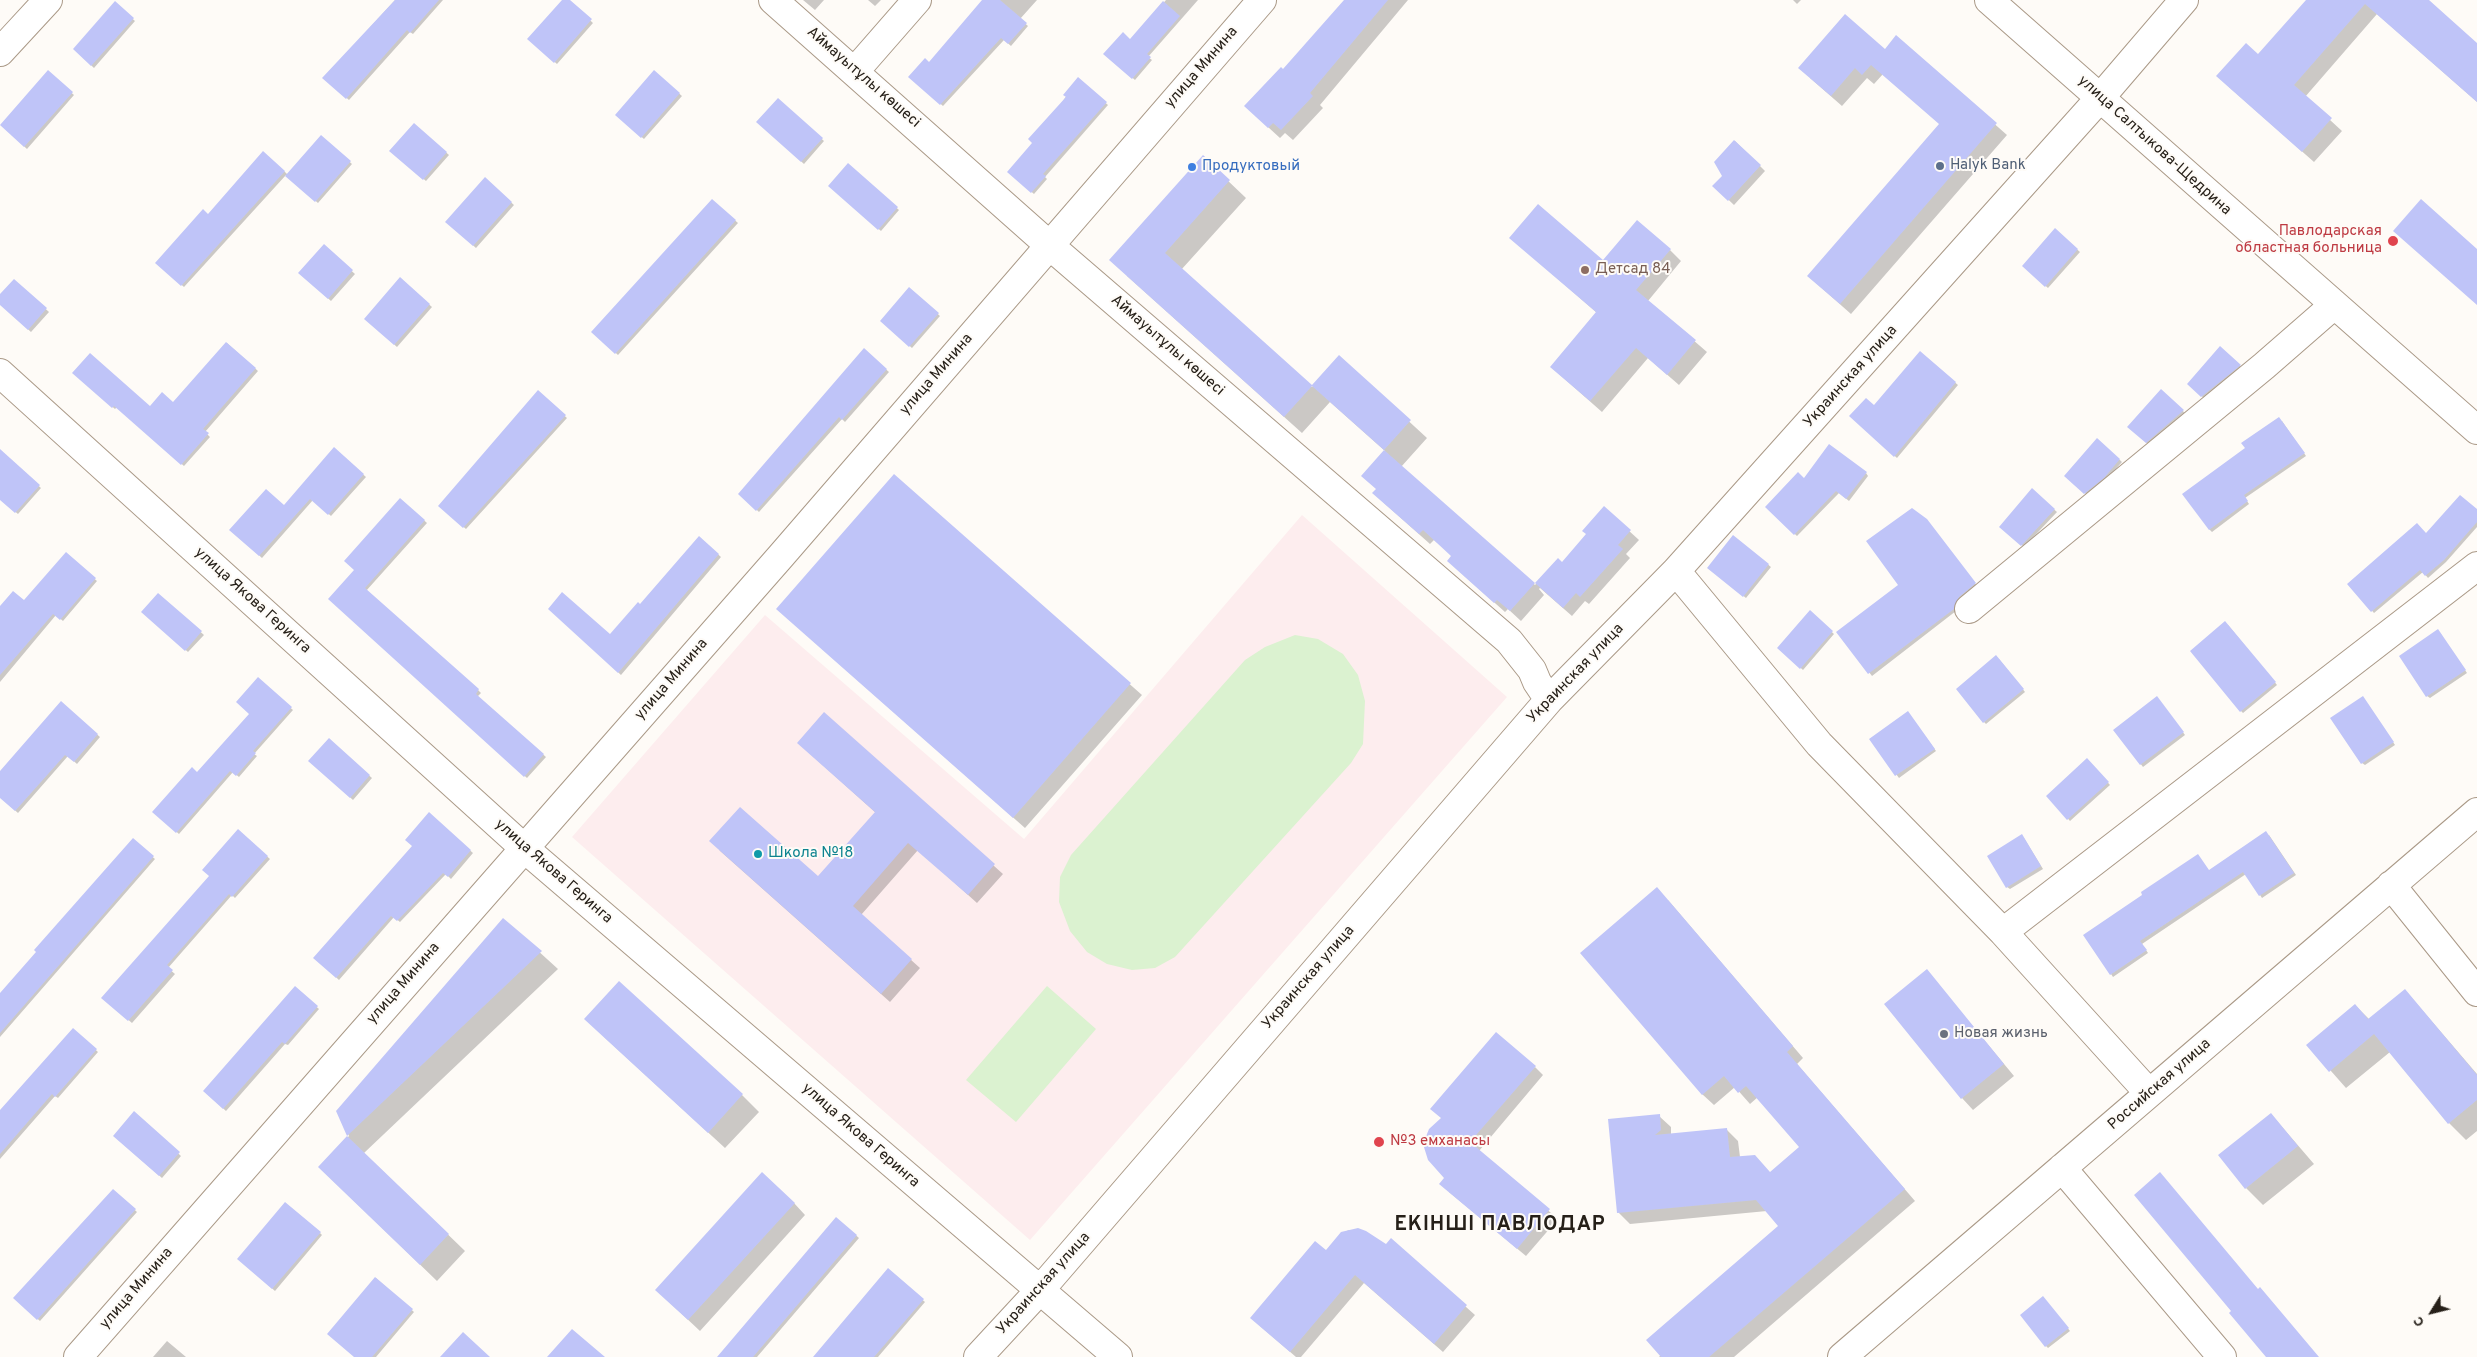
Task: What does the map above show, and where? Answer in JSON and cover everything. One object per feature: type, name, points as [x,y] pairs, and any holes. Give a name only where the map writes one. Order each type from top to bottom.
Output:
[{"type":"street","points":[[0,52],[48,0]]},
{"type":"street","name":"Аймауытұлы көшесі","points":[[773,0],[1049,245],[1509,641],[1532,670],[1537,682],[1549,700]]},
{"type":"street","points":[[855,71],[917,0]]},
{"type":"street","name":"улица Минина","points":[[78,1357],[781,556],[1262,0]]},
{"type":"street","name":"улица Салтыкова-Щедрина","points":[[1989,0],[2477,430]]},
{"type":"street","name":"Украинская улица","points":[[978,1357],[1040,1290],[1549,700],[1676,571],[2100,98],[2184,0]]},
{"type":"street","points":[[1969,609],[2264,366],[2334,305]]},
{"type":"street","name":"улица Якова Геринга","points":[[0,373],[524,848],[1118,1357]]},
{"type":"street","points":[[2002,932],[2477,566]]},
{"type":"street","points":[[1676,571],[1819,744],[2002,932],[2149,1093]]},
{"type":"street","name":"Российская улица","points":[[1842,1357],[2477,812]]},
{"type":"street","points":[[2391,885],[2477,992]]},
{"type":"street","points":[[2062,1168],[2222,1357]]},
{"type":"shaded area","points":[[1302,515],[1507,697],[1030,1240],[572,837],[765,615],[1024,839]]},
{"type":"green space","points":[[1295,635],[1318,639],[1343,654],[1358,675],[1365,701],[1363,744],[1351,763],[1175,957],[1155,968],[1132,970],[1107,964],[1087,952],[1070,931],[1059,902],[1060,877],[1071,855],[1245,660],[1265,647]]},
{"type":"green space","points":[[1047,986],[1096,1029],[1016,1122],[966,1080]]},
{"type":"building","points":[[395,0],[439,0],[410,33],[407,30],[346,99],[322,78]]},
{"type":"building","points":[[562,0],[570,0],[592,19],[554,63],[527,39]]},
{"type":"building","points":[[982,0],[1000,0],[1027,23],[1008,44],[1001,38],[940,105],[908,77],[925,58],[929,62]]},
{"type":"building","points":[[1344,0],[1388,0],[1310,93],[1313,96],[1281,130],[1273,123],[1268,128],[1244,106],[1281,67],[1283,69]]},
{"type":"building","points":[[2306,0],[2429,0],[2477,43],[2477,102],[2365,4],[2294,85],[2332,118],[2302,152],[2216,76],[2246,43],[2258,54]]},
{"type":"building","points":[[115,1],[134,18],[91,66],[73,49]]},
{"type":"building","points":[[1163,1],[1180,16],[1147,54],[1151,57],[1132,79],[1103,54],[1123,32],[1130,39]]},
{"type":"building","points":[[1845,14],[1885,49],[1896,35],[1997,123],[1840,304],[1807,276],[1939,124],[1871,65],[1862,75],[1855,68],[1831,96],[1798,68]]},
{"type":"building","points":[[48,70],[73,92],[24,147],[0,125]]},
{"type":"building","points":[[654,70],[680,93],[641,138],[615,115]]},
{"type":"building","points":[[1078,77],[1107,102],[1043,174],[1046,176],[1031,193],[1007,172],[1032,143],[1028,139],[1066,97],[1063,95]]},
{"type":"building","points":[[778,98],[823,138],[801,162],[756,122]]},
{"type":"building","points":[[414,123],[447,152],[423,180],[389,151]]},
{"type":"building","points":[[321,135],[351,161],[315,202],[285,176]]},
{"type":"building","points":[[1734,140],[1761,165],[1728,201],[1712,186],[1722,176],[1714,162]]},
{"type":"building","points":[[263,151],[285,171],[181,286],[155,263],[203,209],[208,214]]},
{"type":"building","points":[[1203,155],[1230,180],[1165,253],[1312,385],[1339,355],[1411,420],[1384,450],[1312,386],[1284,417],[1109,260]]},
{"type":"building","points":[[848,163],[898,207],[878,230],[828,186]]},
{"type":"building","points":[[485,177],[512,202],[473,246],[445,222]]},
{"type":"building","points":[[712,199],[736,220],[615,354],[591,332]]},
{"type":"building","points":[[2421,199],[2477,249],[2477,305],[2393,231]]},
{"type":"building","points":[[1538,204],[1603,260],[1637,220],[1671,249],[1636,290],[1696,340],[1667,375],[1636,348],[1590,401],[1550,367],[1596,312],[1509,238]]},
{"type":"building","points":[[2055,228],[2078,249],[2045,287],[2022,266]]},
{"type":"building","points":[[324,244],[353,270],[328,299],[298,273]]},
{"type":"building","points":[[400,277],[430,304],[394,345],[364,319]]},
{"type":"building","points":[[14,279],[47,308],[28,330],[0,305],[0,294]]},
{"type":"building","points":[[909,287],[939,313],[909,347],[880,321]]},
{"type":"building","points":[[226,342],[256,368],[203,429],[209,433],[181,465],[114,406],[112,408],[72,373],[90,353],[150,406],[162,392],[173,402]]},
{"type":"building","points":[[2220,346],[2241,365],[2201,397],[2187,384]]},
{"type":"building","points":[[864,348],[887,369],[842,420],[839,417],[756,511],[738,494]]},
{"type":"building","points":[[1920,351],[1956,382],[1894,457],[1849,416],[1866,398],[1874,405]]},
{"type":"building","points":[[2161,389],[2184,410],[2146,443],[2127,427]]},
{"type":"building","points":[[538,390],[566,415],[463,528],[438,506]]},
{"type":"building","points":[[2279,417],[2305,453],[2244,495],[2248,501],[2209,530],[2182,494],[2245,448],[2241,443]]},
{"type":"building","points":[[2097,438],[2120,459],[2104,478],[2084,494],[2064,476]]},
{"type":"building","points":[[1829,444],[1867,472],[1846,499],[1836,491],[1794,535],[1765,507],[1798,472],[1804,478]]},
{"type":"building","points":[[334,447],[364,474],[328,515],[310,499],[259,556],[229,530],[266,489],[284,505]]},
{"type":"building","points":[[0,449],[40,485],[15,513],[0,500]]},
{"type":"building","points":[[1384,450],[1535,583],[1510,611],[1497,600],[1494,603],[1447,561],[1451,556],[1423,530],[1419,534],[1372,493],[1376,489],[1361,476]]},
{"type":"building","points":[[894,474],[1131,683],[1013,818],[776,609]]},
{"type":"building","points":[[2032,488],[2055,509],[2021,546],[1999,527]]},
{"type":"building","points":[[2460,495],[2477,509],[2477,522],[2444,560],[2425,576],[2420,570],[2371,612],[2347,584],[2417,523],[2426,533]]},
{"type":"building","points":[[400,498],[425,520],[365,588],[479,689],[476,694],[544,754],[524,777],[328,599],[354,570],[344,561]]},
{"type":"building","points":[[1604,506],[1631,530],[1618,545],[1623,549],[1580,597],[1576,593],[1563,608],[1535,583],[1558,558],[1562,562],[1586,534],[1582,531]]},
{"type":"building","points":[[1912,508],[1927,519],[1976,583],[1959,597],[1954,609],[1868,674],[1836,632],[1898,585],[1866,541]]},
{"type":"building","points":[[1733,535],[1769,564],[1743,597],[1707,568]]},
{"type":"building","points":[[699,536],[719,554],[618,673],[548,609],[562,592],[610,634],[638,602],[640,604]]},
{"type":"building","points":[[66,552],[96,578],[60,620],[53,614],[0,675],[0,606],[13,591],[24,600]]},
{"type":"building","points":[[158,593],[202,631],[185,651],[141,612]]},
{"type":"building","points":[[1810,610],[1833,631],[1800,669],[1777,648]]},
{"type":"building","points":[[2225,621],[2276,682],[2240,712],[2190,651]]},
{"type":"building","points":[[2438,629],[2466,670],[2426,697],[2399,656]]},
{"type":"building","points":[[1996,655],[2024,689],[1983,723],[1956,689]]},
{"type":"building","points":[[258,677],[292,707],[253,751],[256,753],[236,776],[230,771],[176,833],[152,812],[192,767],[197,772],[249,714],[236,702]]},
{"type":"building","points":[[2157,696],[2184,732],[2140,765],[2113,730]]},
{"type":"building","points":[[2363,696],[2394,742],[2361,764],[2330,718]]},
{"type":"building","points":[[61,701],[98,734],[74,762],[65,755],[15,811],[0,798],[0,771]]},
{"type":"building","points":[[1908,711],[1935,749],[1895,776],[1869,739]]},
{"type":"building","name":"Школа №18","points":[[824,712],[995,864],[968,895],[908,843],[853,906],[912,959],[881,994],[709,841],[740,807],[818,876],[875,812],[797,743]]},
{"type":"building","points":[[329,738],[370,775],[350,798],[308,761]]},
{"type":"building","points":[[2087,758],[2109,782],[2067,820],[2046,796]]},
{"type":"building","points":[[429,812],[471,850],[448,877],[443,873],[397,921],[391,916],[336,978],[313,958],[412,846],[405,840]]},
{"type":"building","points":[[238,829],[268,856],[232,897],[229,894],[167,965],[173,970],[128,1021],[101,998],[209,876],[202,870]]},
{"type":"building","points":[[2266,831],[2294,873],[2259,896],[2243,872],[2140,941],[2147,950],[2110,975],[2083,935],[2142,895],[2141,892],[2198,854],[2209,870]]},
{"type":"building","points":[[2022,834],[2041,866],[2006,888],[1987,856]]},
{"type":"building","points":[[133,838],[154,856],[0,1033],[0,993],[36,952],[34,950]]},
{"type":"building","points":[[1657,887],[1793,1046],[1787,1052],[1905,1189],[1709,1357],[1661,1357],[1646,1340],[1778,1226],[1756,1200],[1617,1213],[1608,1119],[1660,1114],[1661,1130],[1655,1135],[1727,1128],[1730,1157],[1755,1155],[1770,1172],[1799,1147],[1746,1086],[1738,1093],[1724,1076],[1702,1095],[1580,953]]},
{"type":"building","points":[[503,918],[542,951],[347,1136],[336,1111]]},
{"type":"building","name":"Новая жизнь","points":[[1927,969],[2004,1064],[1961,1099],[1884,1004]]},
{"type":"building","points":[[619,981],[743,1094],[708,1133],[584,1019]]},
{"type":"building","points":[[295,986],[318,1006],[285,1044],[282,1042],[223,1109],[203,1091]]},
{"type":"building","points":[[2405,989],[2477,1075],[2477,1100],[2448,1124],[2374,1034],[2329,1072],[2306,1045],[2355,1004],[2368,1019]]},
{"type":"building","points":[[73,1028],[97,1049],[55,1097],[52,1094],[0,1154],[0,1110]]},
{"type":"building","points":[[1496,1032],[1536,1066],[1470,1142],[1550,1209],[1517,1249],[1439,1184],[1444,1178],[1428,1160],[1423,1144],[1429,1129],[1441,1118],[1430,1109]]},
{"type":"building","points":[[134,1111],[180,1152],[159,1176],[113,1136]]},
{"type":"building","points":[[2271,1113],[2298,1146],[2245,1189],[2218,1155]]},
{"type":"building","points":[[347,1136],[449,1234],[420,1265],[318,1167]]},
{"type":"building","points":[[762,1172],[795,1203],[688,1320],[655,1290]]},
{"type":"building","points":[[2160,1172],[2258,1289],[2260,1287],[2319,1357],[2266,1357],[2229,1313],[2231,1311],[2134,1195]]},
{"type":"building","points":[[113,1189],[136,1209],[37,1320],[13,1298]]},
{"type":"building","points":[[285,1202],[321,1232],[272,1289],[237,1259]]},
{"type":"building","points":[[836,1217],[857,1235],[753,1357],[717,1357]]},
{"type":"building","points":[[1358,1228],[1386,1244],[1391,1238],[1467,1305],[1434,1344],[1355,1275],[1290,1352],[1250,1318],[1315,1241],[1326,1250],[1341,1232]]},
{"type":"building","points":[[888,1268],[924,1299],[874,1357],[813,1357]]},
{"type":"building","points":[[375,1277],[413,1309],[372,1357],[354,1357],[327,1334]]},
{"type":"building","points":[[2043,1296],[2069,1328],[2045,1347],[2020,1315]]},
{"type":"building","points":[[572,1329],[605,1357],[547,1357]]},
{"type":"building","points":[[463,1332],[490,1357],[440,1357]]},
{"type":"place","name":"Halyk Bank","points":[[1940,166]]},
{"type":"place","name":"Продуктовый","points":[[1192,167]]},
{"type":"place","name":"Павлодарская областная больница","points":[[2393,241]]},
{"type":"place","name":"Детсад 84","points":[[1585,270]]},
{"type":"place","name":"Школа №18","points":[[758,854]]},
{"type":"place","name":"Новая жизнь","points":[[1944,1034]]},
{"type":"place","name":"№3 емханасы","points":[[1379,1142]]},
{"type":"district","name":"ЕКІНШІ ПАВЛОДАР","points":[[1500,1226]]}]
